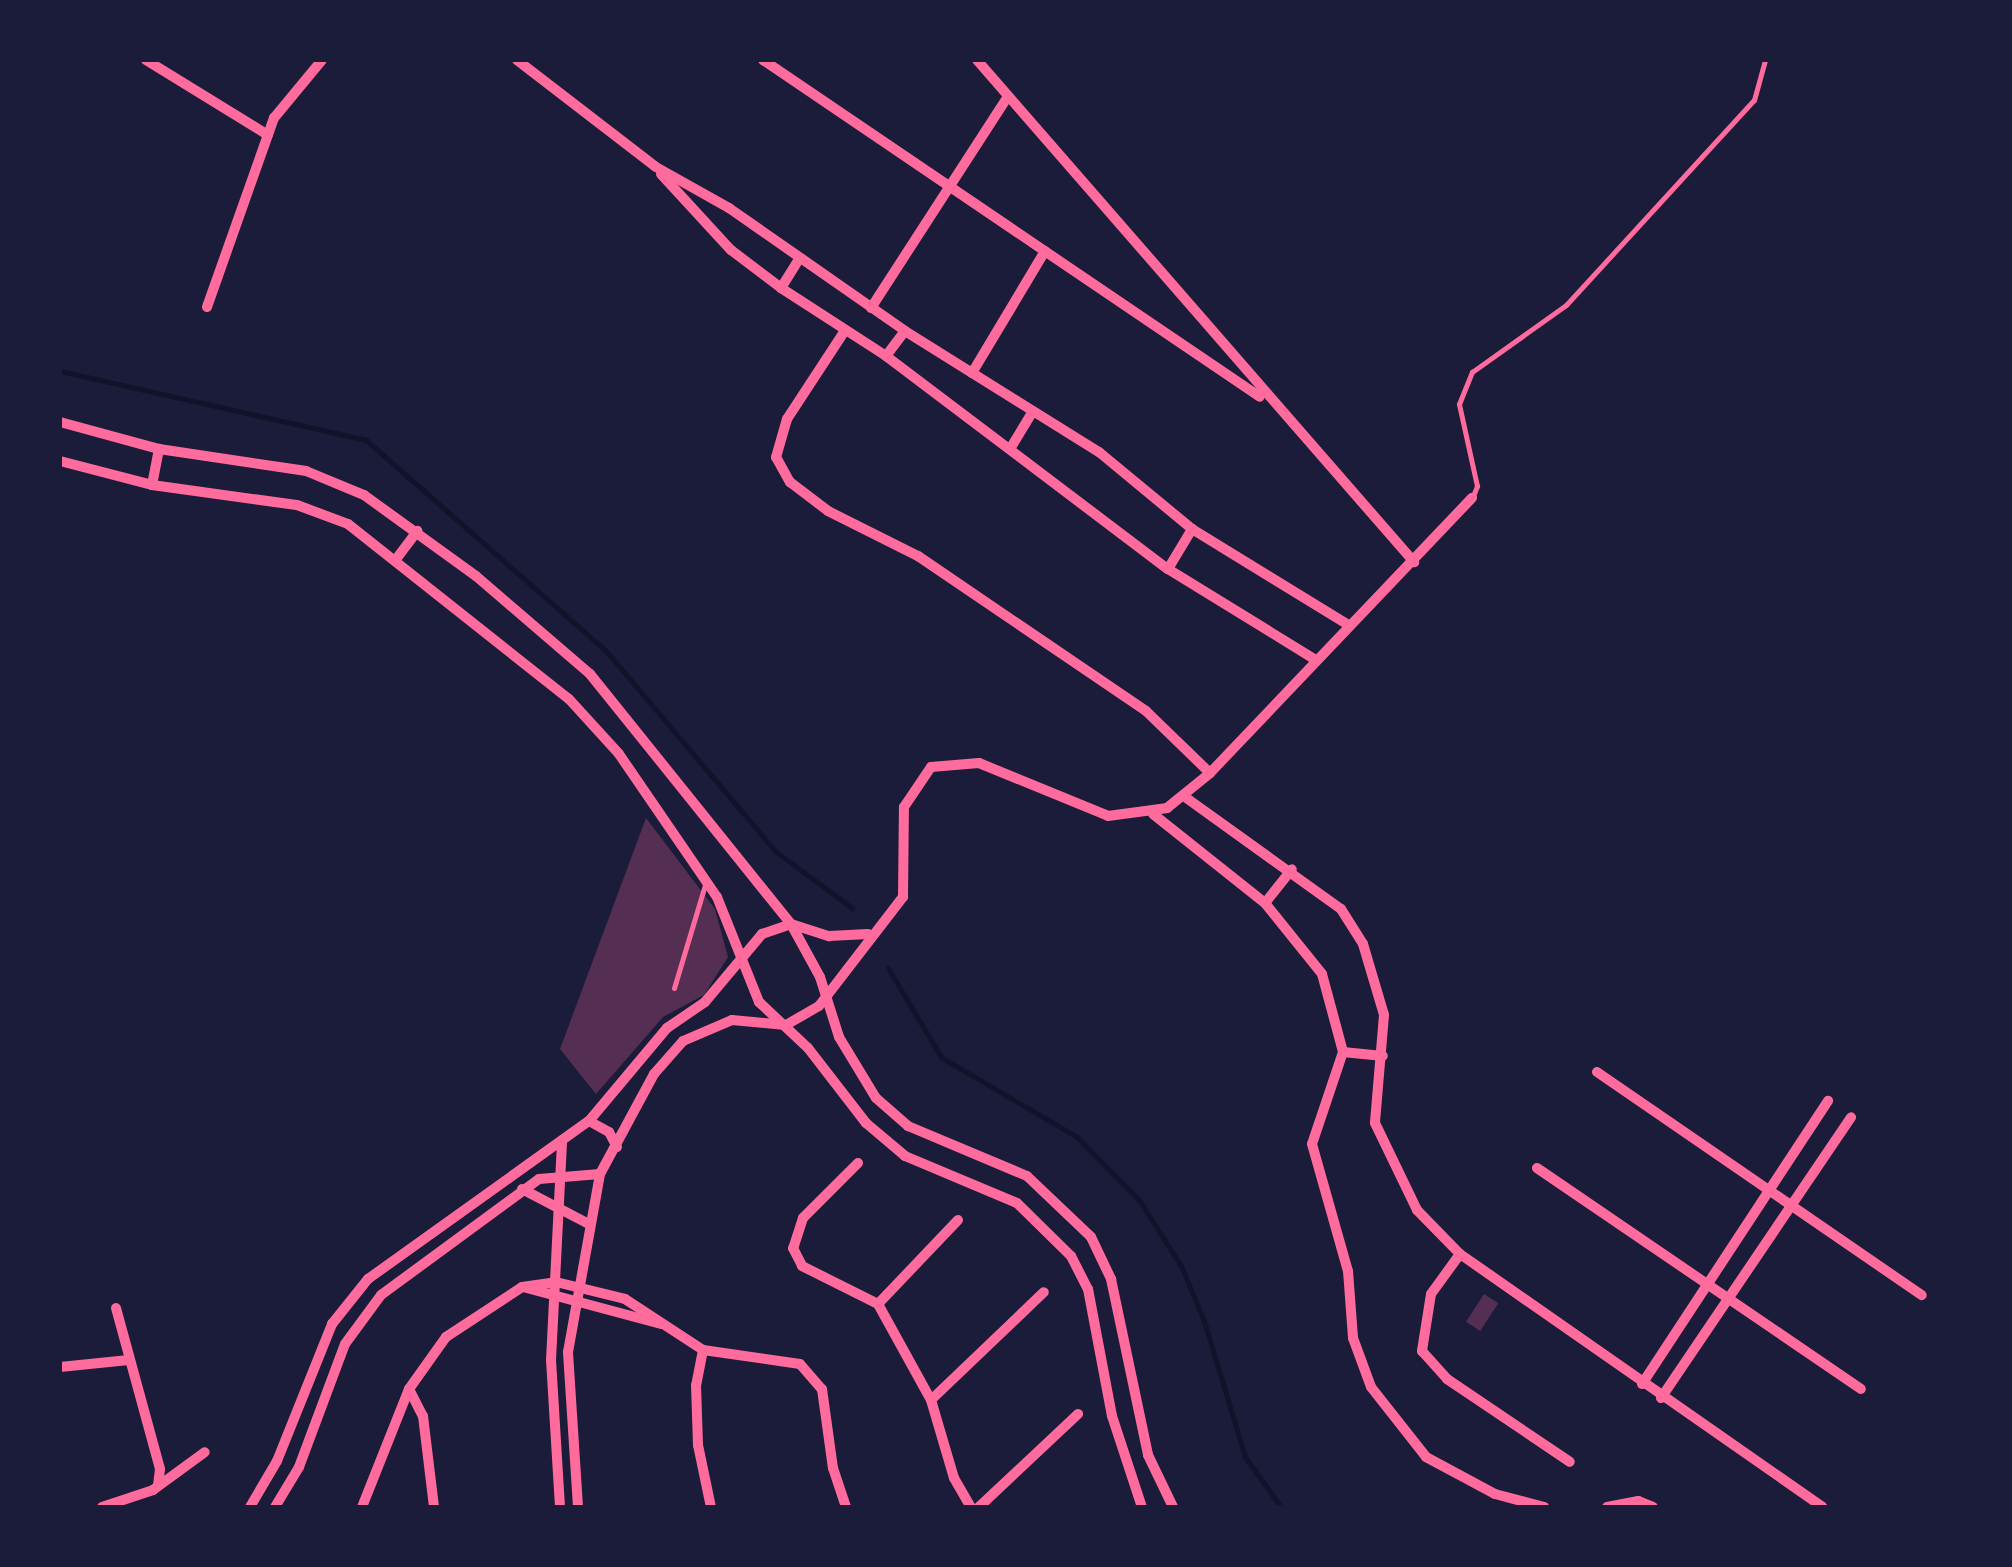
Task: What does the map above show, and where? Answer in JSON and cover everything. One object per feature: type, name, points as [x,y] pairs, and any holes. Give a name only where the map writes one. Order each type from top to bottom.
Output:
[{"type":"street","points":[[146,60],[268,135]]},
{"type":"street","points":[[208,307],[268,135],[294,86],[322,60]]},
{"type":"street","points":[[517,60],[656,168],[1033,411],[1150,490],[1192,528],[1350,626]]},
{"type":"street","points":[[763,60],[1273,406]]},
{"type":"street","points":[[977,60],[1273,406],[1414,562]]},
{"type":"street","points":[[871,308],[1007,98]]},
{"type":"street","points":[[656,168],[731,250],[781,288],[886,356],[1168,569],[1316,660]]},
{"type":"street","points":[[972,374],[1045,251]]},
{"type":"street","points":[[781,288],[799,258]]},
{"type":"street","points":[[844,332],[787,419],[776,456],[790,482],[828,511],[918,556],[1146,712],[1210,773]]},
{"type":"street","points":[[886,356],[905,332]]},
{"type":"street","points":[[1010,450],[1033,411]]},
{"type":"street","points":[[60,422],[159,449],[306,472],[364,495],[417,530],[590,674],[791,924],[827,997],[839,1037],[876,1098],[908,1126],[1026,1176],[1091,1237],[1111,1279],[1148,1455],[1173,1507]]},
{"type":"street","points":[[152,485],[159,449]]},
{"type":"street","points":[[60,461],[152,485],[297,505],[348,524],[397,558],[602,732],[706,880],[759,1002],[786,1025],[883,1139],[905,1156],[1017,1203],[1071,1256],[1088,1289],[1112,1416],[1142,1507]]},
{"type":"street","points":[[578,1507],[568,1417],[586,1223],[600,1174],[654,1074],[683,1041],[732,1020],[786,1025],[810,1015],[827,997],[869,934],[892,916],[907,884],[909,792],[942,762],[979,762],[1108,816],[1153,814],[1185,797],[1472,498]]},
{"type":"street","points":[[1168,569],[1192,528]]},
{"type":"street","points":[[397,558],[417,530]]},
{"type":"street","points":[[1185,797],[1292,868],[1341,909],[1363,944],[1384,1015],[1375,1123],[1417,1210],[1460,1254],[1822,1507]]},
{"type":"street","points":[[1153,814],[1243,882],[1265,903],[1322,974],[1342,1052],[1312,1144],[1348,1271],[1353,1338],[1371,1387],[1426,1458],[1495,1494],[1544,1507]]},
{"type":"street","points":[[1265,903],[1292,868]]},
{"type":"street","points":[[250,1507],[347,1302],[394,1256],[589,1121],[666,1028],[714,994],[740,954],[762,934],[791,924],[829,936],[869,934]]},
{"type":"street","points":[[1342,1052],[1383,1056]]},
{"type":"street","points":[[1597,1072],[1922,1295]]},
{"type":"street","points":[[1642,1384],[1828,1101]]},
{"type":"street","points":[[1661,1398],[1851,1117]]},
{"type":"street","points":[[589,1121],[610,1132],[617,1147]]},
{"type":"street","points":[[560,1507],[551,1421],[558,1212],[564,1176],[562,1140]]},
{"type":"street","points":[[858,1163],[802,1218],[793,1248],[802,1266],[878,1304],[931,1400],[954,1478],[970,1507]]},
{"type":"street","points":[[1538,1168],[1861,1389]]},
{"type":"street","points":[[275,1507],[299,1467],[334,1367],[364,1316],[402,1276],[522,1189],[548,1176],[600,1174]]},
{"type":"street","points":[[522,1189],[558,1212],[586,1223]]},
{"type":"street","points":[[878,1304],[958,1220]]},
{"type":"street","points":[[1460,1254],[1431,1294],[1422,1352],[1447,1379],[1570,1462]]},
{"type":"street","points":[[362,1507],[409,1390],[446,1338],[522,1286],[556,1282],[579,1284],[625,1299],[703,1350],[779,1359],[813,1374],[822,1389],[833,1468],[846,1507]]},
{"type":"street","points":[[522,1286],[666,1325]]},
{"type":"street","points":[[931,1400],[1044,1292]]},
{"type":"street","points":[[116,1308],[160,1469],[158,1485]]},
{"type":"street","points":[[703,1350],[696,1385],[698,1444],[711,1507]]},
{"type":"street","points":[[60,1368],[129,1360]]},
{"type":"street","points":[[409,1390],[423,1416],[434,1507]]},
{"type":"street","points":[[979,1507],[1078,1414]]},
{"type":"street","points":[[102,1507],[158,1485],[204,1452]]},
{"type":"street","points":[[1606,1507],[1638,1501],[1653,1507]]},
{"type":"lane","points":[[1472,498],[1477,486],[1459,404],[1472,372],[1530,334],[1578,291],[1754,100],[1765,60]]},
{"type":"lane","points":[[674,988],[706,880]]},
{"type":"building","points":[[646,818],[715,909],[728,957],[704,995],[663,1017],[596,1094],[560,1049]]},
{"type":"building","points":[[1484,1294],[1498,1303],[1480,1331],[1466,1322]]},
{"type":"waterway","points":[[60,371],[366,440],[607,652],[775,851],[852,908]]},
{"type":"waterway","points":[[888,968],[941,1057],[1077,1137],[1139,1200],[1181,1266],[1204,1321],[1245,1457],[1281,1507]]}]
